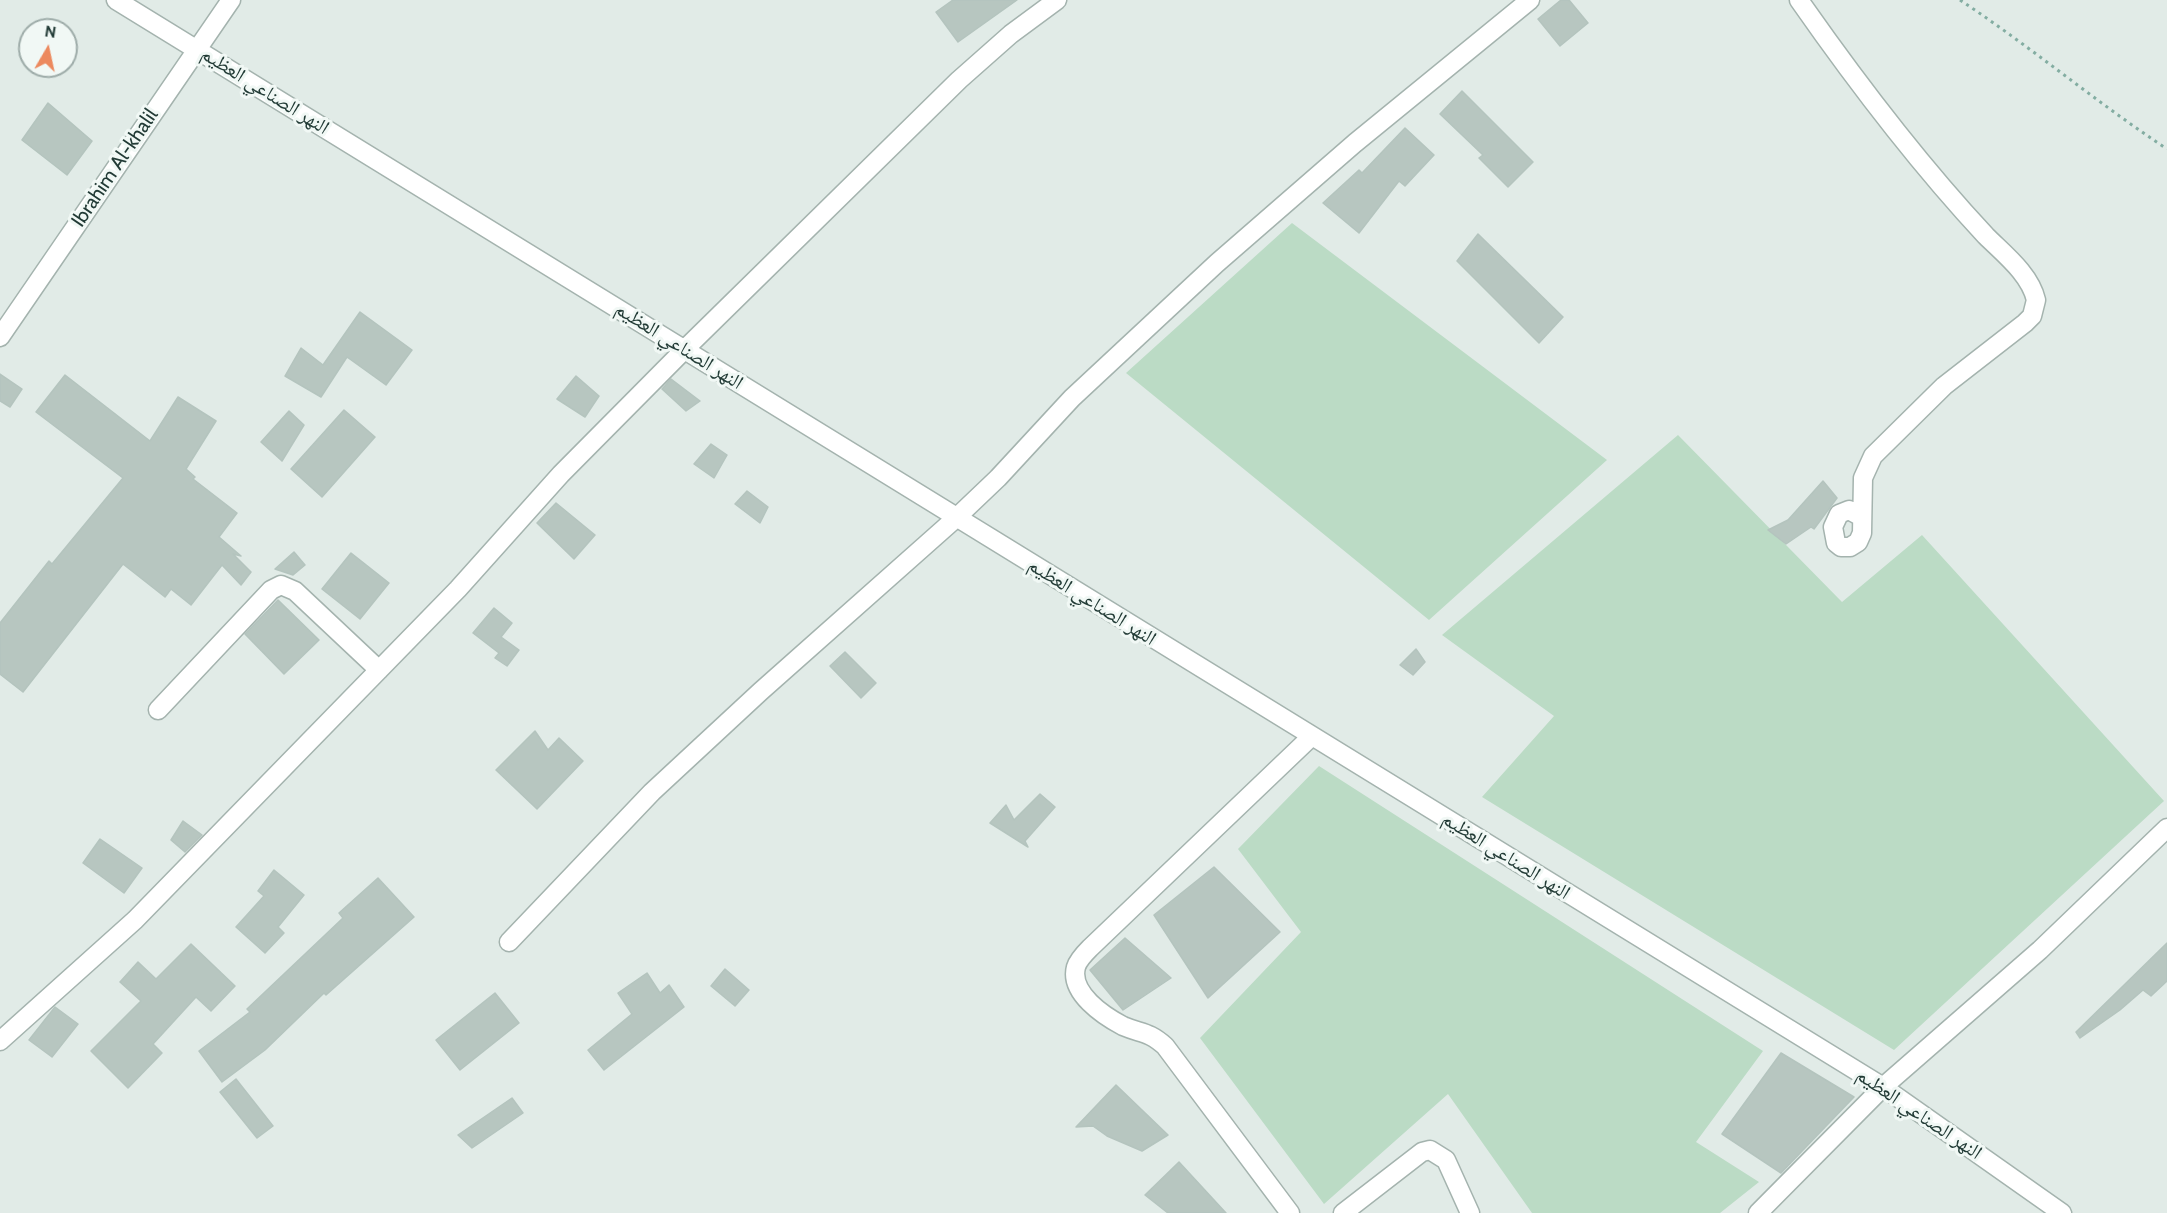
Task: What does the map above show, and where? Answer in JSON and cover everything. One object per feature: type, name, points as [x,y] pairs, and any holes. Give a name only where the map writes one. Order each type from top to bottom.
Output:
[{"type":"street","name":"النهر الصناعي العظيم","points":[[116,0],[1883,1087],[2062,1213]]},
{"type":"street","name":"Ibrahim Al-khalil","points":[[0,337],[231,0]]},
{"type":"street","points":[[0,1041],[135,920],[458,589],[561,474],[958,80],[1011,34],[1057,0]]},
{"type":"street","points":[[509,942],[652,792],[761,691],[956,518],[998,478],[1072,398],[1217,263],[1354,143],[1530,0]]},
{"type":"street","points":[[1799,0],[1857,83],[1940,187],[2025,277],[2036,300],[2036,308],[2025,323],[1944,386],[1873,456],[1863,478],[1860,516]]},
{"type":"street","points":[[158,710],[271,590],[282,585],[295,591],[378,670]]},
{"type":"street","points":[[1290,1213],[1165,1046],[1145,1031],[1126,1027],[1102,1013],[1079,989],[1076,967],[1090,948],[1311,736]]},
{"type":"street","points":[[1758,1213],[1883,1087],[2040,950],[2167,828]]},
{"type":"street","points":[[1343,1213],[1422,1152],[1430,1150],[1446,1160],[1470,1213]]},
{"type":"path","points":[[1960,0],[2022,41],[2127,123],[2167,149]]},
{"type":"green space","points":[[1292,223],[1607,460],[1429,620],[1126,373]]},
{"type":"green space","points":[[1678,435],[1842,602],[1922,535],[2164,801],[1894,1050],[1482,797],[1554,716],[1442,635]]},
{"type":"green space","points":[[1319,766],[1763,1051],[1696,1142],[1759,1182],[1720,1213],[1532,1213],[1448,1094],[1324,1204],[1200,1038],[1301,932],[1238,849]]},
{"type":"building","points":[[953,0],[1017,0],[958,42],[936,12]]},
{"type":"building","points":[[1561,0],[1569,0],[1588,23],[1560,46],[1538,19]]},
{"type":"building","points":[[1462,91],[1533,162],[1508,187],[1479,158],[1483,155],[1440,114]]},
{"type":"building","points":[[48,103],[92,141],[67,175],[22,140]]},
{"type":"building","points":[[1405,128],[1434,155],[1405,186],[1399,181],[1359,233],[1323,203],[1359,170],[1362,173]]},
{"type":"building","points":[[1478,234],[1563,317],[1539,343],[1457,261]]},
{"type":"building","points":[[360,312],[412,350],[386,385],[347,357],[321,397],[285,376],[301,348],[323,365]]},
{"type":"building","points":[[0,374],[22,389],[10,407],[0,401]]},
{"type":"building","points":[[65,375],[150,441],[178,397],[216,421],[186,469],[195,477],[193,479],[237,513],[219,537],[241,556],[233,554],[251,572],[241,585],[222,565],[191,605],[171,589],[165,597],[123,564],[23,692],[0,674],[0,623],[49,561],[52,564],[123,478],[36,412]]},
{"type":"building","points":[[576,376],[599,396],[585,417],[557,399]]},
{"type":"building","points":[[671,379],[700,401],[686,411],[662,389]]},
{"type":"building","points":[[344,410],[375,437],[322,497],[291,469]]},
{"type":"building","points":[[289,411],[304,425],[282,461],[261,442]]},
{"type":"building","points":[[711,444],[727,455],[714,478],[694,464]]},
{"type":"building","points":[[1823,481],[1837,498],[1814,529],[1811,527],[1786,544],[1768,530],[1788,520]]},
{"type":"building","points":[[747,491],[768,507],[760,523],[735,504]]},
{"type":"building","points":[[556,503],[595,535],[574,559],[537,523]]},
{"type":"building","points":[[294,552],[305,565],[293,575],[275,569]]},
{"type":"building","points":[[351,553],[389,583],[360,619],[322,589]]},
{"type":"building","points":[[278,600],[319,640],[284,674],[245,634]]},
{"type":"building","points":[[494,608],[512,623],[501,637],[519,650],[507,666],[495,658],[499,653],[473,633]]},
{"type":"building","points":[[1416,649],[1425,662],[1413,675],[1400,665]]},
{"type":"building","points":[[845,652],[876,683],[861,698],[830,666]]},
{"type":"building","points":[[535,731],[548,750],[559,738],[583,761],[537,809],[496,770]]},
{"type":"building","points":[[1040,794],[1055,807],[1025,841],[1028,847],[990,823],[1006,805],[1014,820]]},
{"type":"building","points":[[183,821],[202,835],[185,852],[171,840]]},
{"type":"building","points":[[100,839],[142,868],[124,893],[83,863]]},
{"type":"building","points":[[1214,867],[1280,932],[1208,998],[1154,915]]},
{"type":"building","points":[[274,870],[304,895],[278,927],[284,933],[265,953],[236,927],[264,896],[258,891]]},
{"type":"building","points":[[378,878],[414,917],[326,995],[324,993],[265,1050],[222,1082],[199,1051],[250,1012],[247,1009],[343,918],[339,913]]},
{"type":"building","points":[[1125,938],[1171,978],[1123,1010],[1090,970]]},
{"type":"building","points":[[2167,943],[2167,981],[2151,996],[2143,990],[2120,1010],[2080,1038],[2076,1032]]},
{"type":"building","points":[[191,944],[235,986],[211,1011],[196,997],[153,1044],[162,1053],[128,1088],[91,1051],[141,1001],[120,982],[138,962],[156,979]]},
{"type":"building","points":[[725,969],[749,990],[735,1006],[711,986]]},
{"type":"building","points":[[647,973],[660,993],[669,985],[684,1007],[604,1070],[588,1050],[632,1014],[618,993]]},
{"type":"building","points":[[495,993],[519,1023],[460,1070],[436,1040]]},
{"type":"building","points":[[55,1007],[78,1024],[52,1057],[29,1040]]},
{"type":"building","points":[[1781,1053],[1854,1097],[1781,1173],[1722,1134]]},
{"type":"building","points":[[236,1079],[273,1126],[257,1138],[220,1092]]},
{"type":"building","points":[[1116,1085],[1168,1135],[1142,1151],[1107,1136],[1093,1126],[1076,1127]]},
{"type":"building","points":[[512,1098],[523,1113],[472,1148],[458,1135]]},
{"type":"building","points":[[1179,1162],[1226,1213],[1168,1213],[1145,1195]]}]
